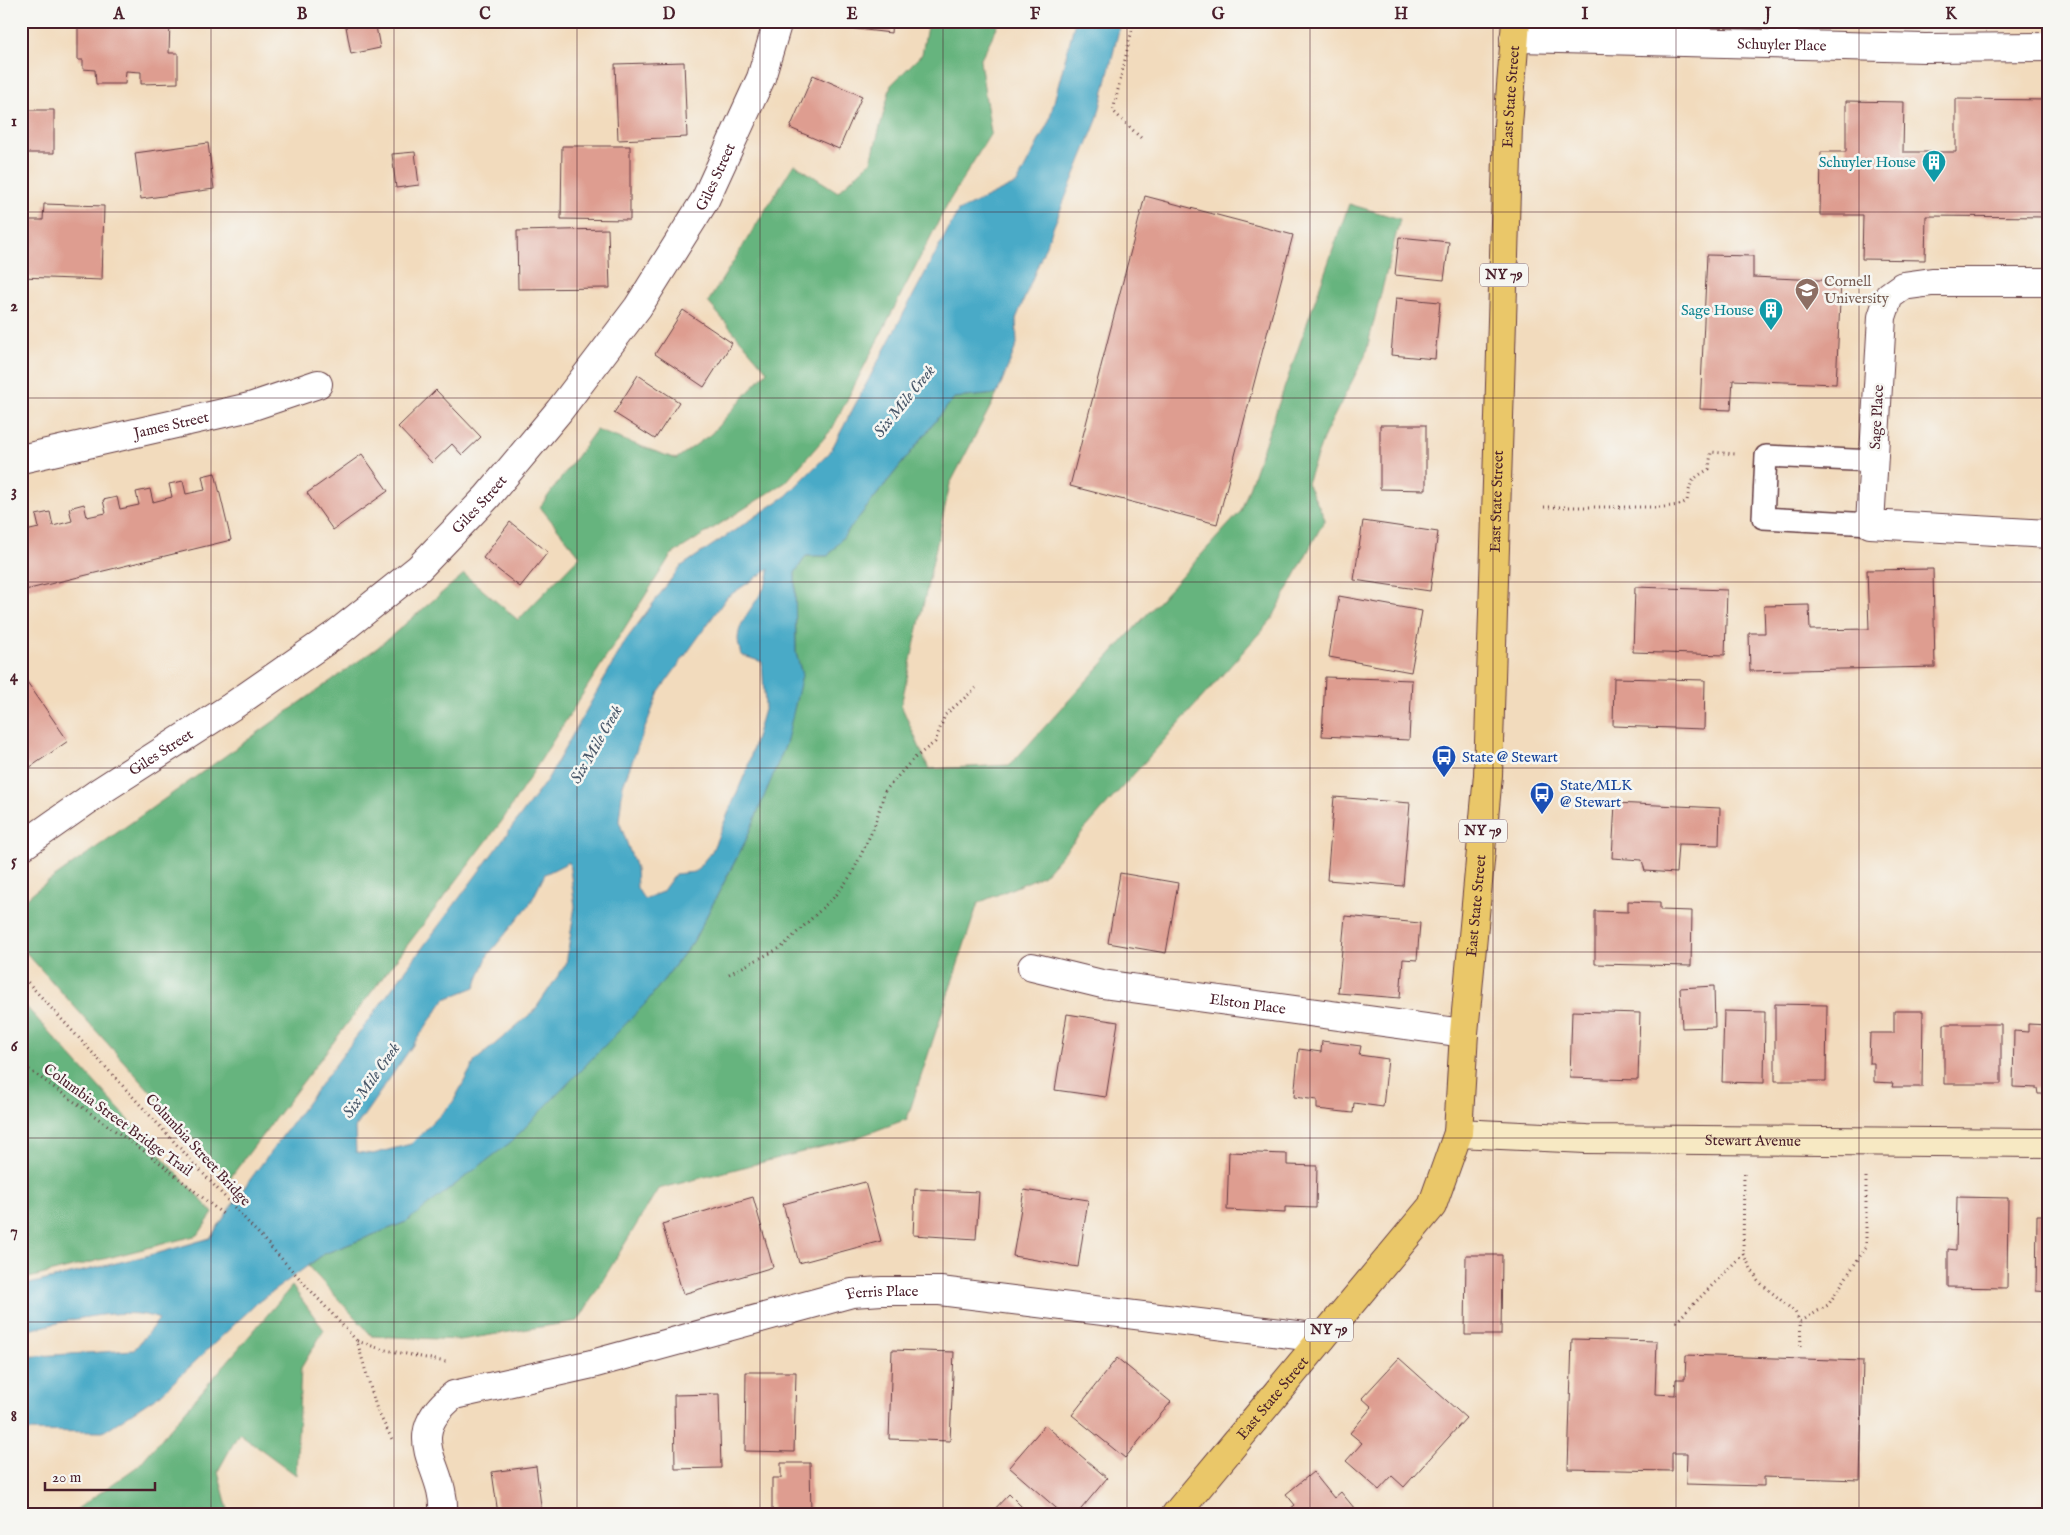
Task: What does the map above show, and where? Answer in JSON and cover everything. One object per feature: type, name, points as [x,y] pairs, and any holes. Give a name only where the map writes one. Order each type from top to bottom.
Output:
[{"type":"highway","name":"East State Street","points":[[1176,1514],[1432,1206],[1458,1133],[1464,1033],[1488,775],[1508,125],[1515,30]]},
{"type":"street","name":"Giles Street","points":[[21,847],[102,790],[231,707],[336,634],[418,568],[487,496],[559,411],[632,314],[705,200],[762,78],[778,21]]},
{"type":"street","name":"Schuyler Place","points":[[1515,30],[1925,48],[2049,47]]},
{"type":"street","name":"Sage Place","points":[[1870,524],[1882,317],[1888,296],[1903,286],[1932,282],[2049,282]]},
{"type":"street","name":"James Street","points":[[21,459],[250,407],[318,384]]},
{"type":"street","points":[[1870,524],[2049,534]]},
{"type":"street","name":"Elston Place","points":[[1032,967],[1102,984],[1464,1033]]},
{"type":"street","name":"Stewart Avenue","points":[[1458,1133],[1586,1139],[2049,1143]]},
{"type":"street","name":"Ferris Place","points":[[443,1514],[440,1489],[429,1460],[427,1430],[436,1409],[454,1395],[592,1364],[852,1293],[882,1290],[940,1291],[1322,1338]]},
{"type":"lane","points":[[1870,524],[1763,518],[1766,456],[1874,461]]},
{"type":"path","points":[[1134,21],[1113,111],[1141,138]]},
{"type":"path","points":[[1544,507],[1664,507],[1679,505],[1687,501],[1690,481],[1696,474],[1710,469],[1711,452],[1766,456]]},
{"type":"path","points":[[729,974],[782,948],[836,894],[852,874],[860,858],[874,827],[885,791],[912,760],[935,742],[945,715],[976,688]]},
{"type":"path","name":"Columbia Street Bridge","points":[[21,974],[356,1341]]},
{"type":"path","name":"Columbia Street Bridge Trail","points":[[21,1064],[154,1158],[224,1215]]},
{"type":"path","points":[[1800,1322],[1828,1305],[1866,1247],[1866,1172]]},
{"type":"path","points":[[1744,1173],[1742,1254],[1758,1281],[1795,1312],[1800,1322],[1801,1346]]},
{"type":"path","points":[[1676,1322],[1742,1254]]},
{"type":"path","points":[[356,1341],[381,1349],[449,1363]]},
{"type":"path","points":[[356,1341],[377,1410],[394,1444]]},
{"type":"green space","points":[[928,21],[1000,21],[980,61],[991,133],[948,203],[832,429],[786,482],[671,555],[502,821],[229,1179],[21,947],[21,903],[35,891],[377,648],[464,574],[518,620],[580,556],[540,507],[596,430],[676,459],[711,434],[767,371],[708,302],[794,164],[838,192],[871,161],[891,85],[922,54]]},
{"type":"green space","points":[[1349,204],[1400,219],[1365,356],[1325,434],[1307,483],[1325,519],[1272,619],[1044,875],[978,903],[907,1119],[853,1139],[658,1189],[578,1321],[460,1340],[372,1336],[308,1266],[324,1254],[406,1222],[645,1004],[693,942],[746,840],[802,675],[796,653],[795,573],[806,556],[828,556],[954,398],[997,394],[950,484],[901,705],[929,769],[1010,765],[1241,511]]},
{"type":"green space","points":[[21,1001],[213,1213],[198,1235],[21,1280]]},
{"type":"green space","points":[[292,1286],[324,1330],[301,1368],[296,1475],[239,1433],[218,1471],[229,1514],[70,1514],[138,1466]]},
{"type":"water","name":"Six Mile Creek","points":[[1075,21],[1121,21],[1097,120],[1016,319],[1017,344],[997,394],[954,398],[828,556],[806,556],[795,573],[796,653],[802,675],[786,744],[746,840],[693,942],[645,1004],[511,1142],[406,1222],[324,1254],[257,1303],[161,1394],[103,1432],[21,1431],[21,1357],[134,1350],[159,1319],[127,1313],[109,1314],[90,1316],[21,1332],[21,1286],[162,1252],[210,1238],[246,1185],[547,780],[626,640],[680,567],[786,496],[830,452],[958,211],[1017,183],[1049,121]],"holes":[[[769,569],[768,578],[743,621],[738,639],[741,655],[762,662],[765,706],[747,769],[712,851],[695,872],[675,874],[662,892],[644,899],[637,888],[636,868],[619,821],[623,785],[659,692],[727,597]],[[569,862],[575,906],[566,964],[534,1011],[475,1061],[453,1102],[411,1144],[373,1154],[356,1152],[355,1128],[445,999],[475,987],[488,955],[530,904],[545,874]]]},
{"type":"building","points":[[78,21],[170,21],[169,53],[178,53],[178,83],[141,84],[141,72],[126,71],[125,84],[96,84],[95,70],[83,69],[83,60],[78,60]]},
{"type":"building","points":[[345,21],[375,21],[380,48],[351,54]]},
{"type":"building","points":[[840,21],[892,21],[891,33],[840,27]]},
{"type":"building","points":[[684,62],[687,137],[618,140],[615,64]]},
{"type":"building","points":[[813,75],[862,96],[839,149],[790,128]]},
{"type":"building","name":"Schuyler House","points":[[1956,99],[2049,100],[2049,217],[1926,216],[1925,260],[1862,259],[1863,215],[1820,215],[1821,152],[1846,152],[1846,101],[1904,102],[1903,152],[1956,152]]},
{"type":"building","points":[[21,110],[54,110],[54,153],[21,153]]},
{"type":"building","points":[[208,143],[214,189],[141,199],[135,153]]},
{"type":"building","points":[[562,146],[630,146],[630,220],[561,219]]},
{"type":"building","points":[[415,152],[419,185],[396,188],[392,154]]},
{"type":"building","points":[[1145,196],[1293,235],[1217,524],[1070,486]]},
{"type":"building","points":[[44,204],[104,206],[102,280],[21,277],[21,220],[43,220]]},
{"type":"building","points":[[608,229],[610,288],[518,289],[517,231]]},
{"type":"building","points":[[1399,237],[1449,242],[1444,280],[1395,275]]},
{"type":"building","name":"Sage House","points":[[1707,255],[1753,256],[1753,277],[1841,281],[1836,384],[1733,380],[1731,410],[1700,409]]},
{"type":"building","points":[[1396,298],[1440,302],[1435,359],[1391,355]]},
{"type":"building","points":[[683,310],[732,343],[704,387],[655,354]]},
{"type":"building","points":[[638,375],[679,402],[655,439],[614,413]]},
{"type":"building","points":[[436,390],[481,437],[462,455],[452,444],[432,463],[398,427]]},
{"type":"building","points":[[1380,425],[1426,425],[1426,490],[1380,489]]},
{"type":"building","points":[[362,454],[388,491],[333,530],[307,493]]},
{"type":"building","points":[[215,473],[231,540],[21,591],[21,532],[39,528],[36,515],[50,512],[53,526],[72,521],[69,508],[84,504],[87,517],[106,513],[103,500],[117,497],[120,509],[139,505],[136,492],[150,489],[153,502],[172,497],[169,484],[183,481],[186,494],[205,490],[202,476]]},
{"type":"building","points":[[1363,521],[1438,532],[1430,591],[1354,580]]},
{"type":"building","points":[[510,522],[548,552],[520,587],[483,558]]},
{"type":"building","points":[[1933,569],[1935,667],[1750,671],[1749,633],[1765,633],[1764,606],[1809,605],[1810,630],[1869,629],[1867,570]]},
{"type":"building","points":[[1635,587],[1727,590],[1725,655],[1633,652]]},
{"type":"building","points":[[1339,596],[1422,611],[1411,672],[1329,657]]},
{"type":"building","points":[[1325,677],[1412,680],[1409,740],[1322,736]]},
{"type":"building","points":[[1614,678],[1705,680],[1704,729],[1613,726]]},
{"type":"building","points":[[25,679],[68,741],[29,768],[21,756],[21,682]]},
{"type":"building","points":[[1334,797],[1410,803],[1403,886],[1327,880]]},
{"type":"building","points":[[1615,803],[1720,808],[1719,845],[1678,844],[1676,873],[1645,871],[1642,860],[1612,858]]},
{"type":"building","points":[[1120,873],[1178,883],[1166,953],[1108,943]]},
{"type":"building","points":[[1628,901],[1660,902],[1660,910],[1692,911],[1691,966],[1595,964],[1595,911],[1628,912]]},
{"type":"building","points":[[1345,916],[1420,923],[1417,960],[1403,959],[1400,998],[1338,993]]},
{"type":"building","points":[[1714,986],[1715,1027],[1682,1028],[1680,988]]},
{"type":"building","points":[[1775,1004],[1827,1005],[1826,1081],[1775,1081]]},
{"type":"building","points":[[1572,1011],[1640,1013],[1638,1080],[1570,1078]]},
{"type":"building","points":[[1724,1011],[1765,1012],[1764,1083],[1722,1082]]},
{"type":"building","points":[[1894,1011],[1923,1011],[1922,1087],[1892,1087],[1893,1083],[1874,1082],[1874,1063],[1869,1063],[1870,1033],[1894,1033]]},
{"type":"building","points":[[1067,1014],[1118,1022],[1106,1097],[1055,1090]]},
{"type":"building","points":[[1944,1024],[2001,1024],[2001,1084],[1944,1084]]},
{"type":"building","points":[[2028,1024],[2049,1025],[2049,1094],[2038,1094],[2037,1088],[2013,1087],[2014,1031],[2028,1032]]},
{"type":"building","points":[[1322,1041],[1361,1046],[1359,1055],[1388,1059],[1383,1107],[1354,1103],[1353,1113],[1317,1109],[1317,1100],[1294,1097],[1299,1049],[1321,1052]]},
{"type":"building","points":[[1229,1152],[1287,1154],[1287,1165],[1317,1166],[1316,1208],[1285,1207],[1285,1213],[1227,1210]]},
{"type":"building","points":[[865,1182],[881,1241],[799,1263],[783,1204]]},
{"type":"building","points":[[915,1189],[979,1192],[976,1239],[913,1235]]},
{"type":"building","points":[[1024,1190],[1088,1200],[1078,1267],[1013,1256]]},
{"type":"building","points":[[753,1197],[773,1267],[683,1294],[662,1224]]},
{"type":"building","points":[[1957,1197],[2008,1198],[2007,1288],[1948,1287],[1948,1249],[1956,1250]]},
{"type":"building","points":[[2037,1215],[2049,1215],[2049,1292],[2036,1291]]},
{"type":"building","points":[[1466,1255],[1502,1255],[1501,1335],[1465,1335]]},
{"type":"building","points":[[1572,1339],[1657,1341],[1655,1394],[1675,1395],[1676,1379],[1685,1379],[1686,1355],[1863,1361],[1860,1480],[1764,1477],[1764,1486],[1686,1484],[1687,1453],[1672,1453],[1672,1471],[1568,1469]]},
{"type":"building","points":[[892,1350],[954,1352],[950,1441],[889,1439]]},
{"type":"building","points":[[1117,1358],[1171,1402],[1125,1458],[1072,1415]]},
{"type":"building","points":[[1399,1358],[1466,1418],[1404,1487],[1392,1476],[1379,1490],[1346,1461],[1362,1443],[1350,1433],[1372,1407],[1362,1398]]},
{"type":"building","points":[[746,1372],[796,1372],[794,1452],[745,1451]]},
{"type":"building","points":[[719,1394],[721,1468],[675,1469],[674,1395]]},
{"type":"building","points":[[1045,1425],[1107,1478],[1077,1514],[1063,1514],[1009,1467]]},
{"type":"building","points":[[781,1463],[810,1463],[811,1514],[772,1514],[772,1478],[781,1478]]},
{"type":"building","points":[[536,1466],[542,1514],[498,1514],[492,1472]]},
{"type":"building","points":[[1313,1472],[1334,1498],[1341,1492],[1359,1514],[1284,1514],[1295,1505],[1286,1494]]},
{"type":"building","points":[[1009,1494],[1029,1514],[990,1514]]},
{"type":"place","name":"Schuyler House","points":[[1934,183]]},
{"type":"place","name":"Cornell University","points":[[1807,311]]},
{"type":"place","name":"Sage House","points":[[1771,331]]},
{"type":"place","name":"State @ Stewart","points":[[1444,778]]},
{"type":"place","name":"State/MLK @ Stewart","points":[[1542,815]]}]
